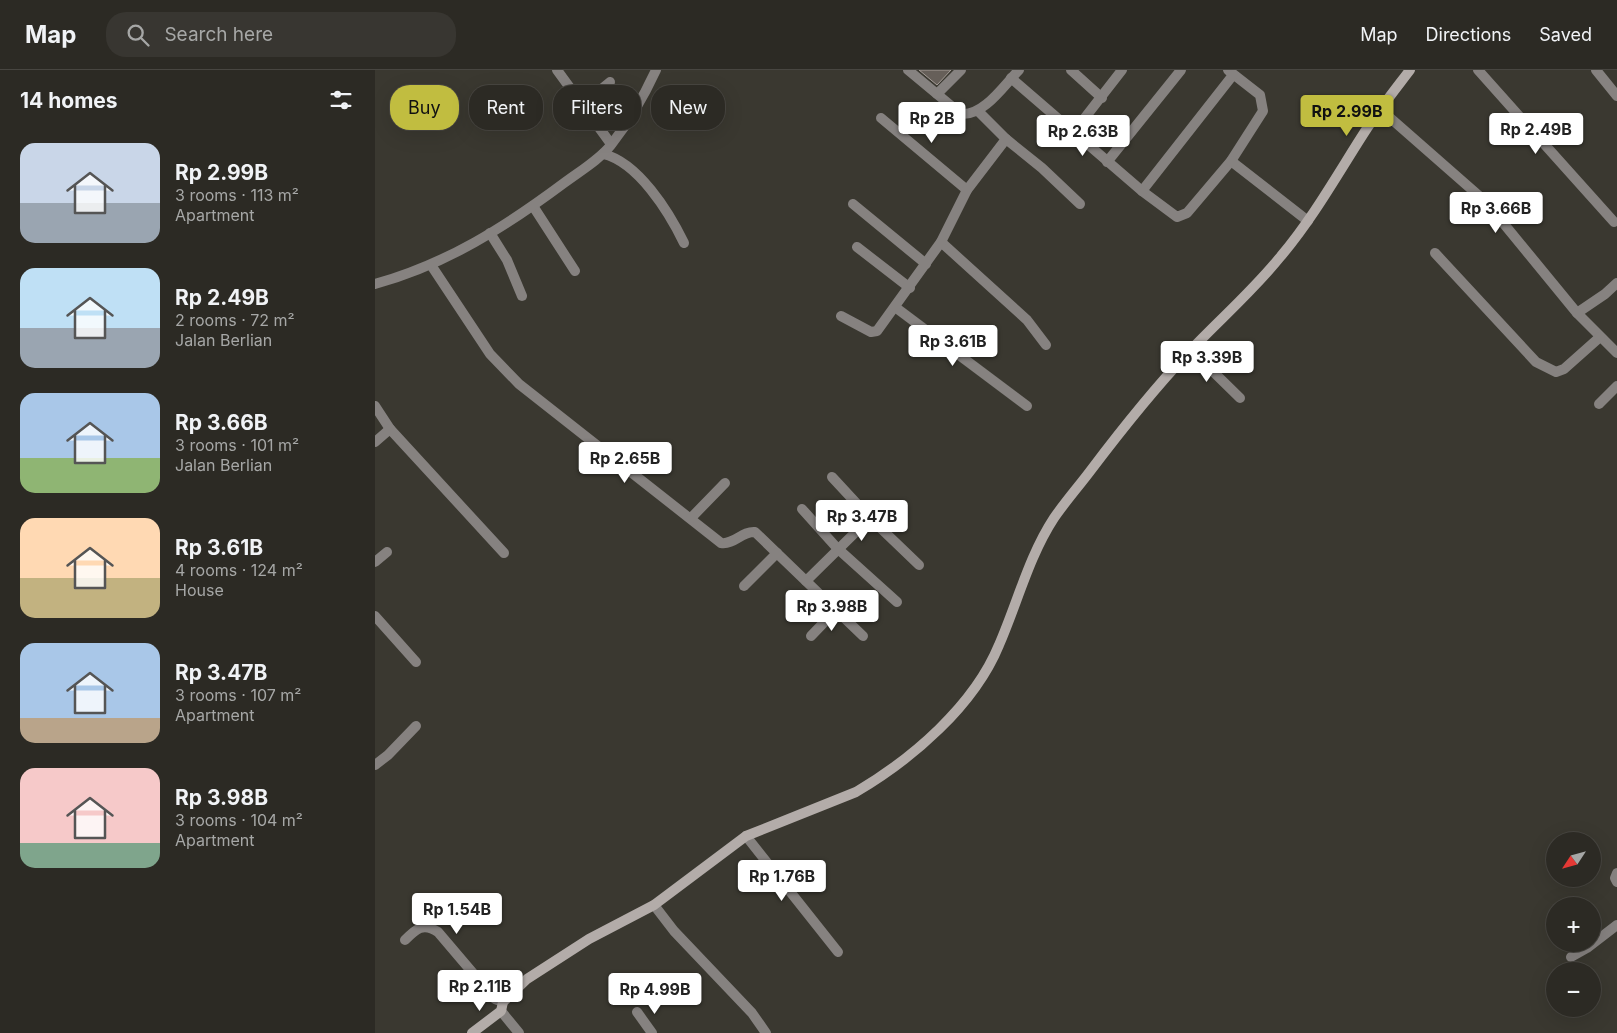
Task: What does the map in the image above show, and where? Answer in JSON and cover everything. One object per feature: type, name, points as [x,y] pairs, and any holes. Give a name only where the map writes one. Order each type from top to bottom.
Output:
[{"type":"street","points":[[557,70],[568,85]]},
{"type":"street","points":[[375,284],[431,265],[458,253],[533,206],[603,154],[635,109],[657,70]]},
{"type":"street","points":[[908,70],[961,114],[978,111],[1015,74],[1073,133],[1142,191],[1173,215],[1180,216],[1187,213],[1231,161],[1263,112],[1260,96],[1230,72],[1142,191]]},
{"type":"street","points":[[937,94],[961,70]]},
{"type":"street","points":[[1071,70],[1102,98]]},
{"type":"street","points":[[1073,133],[1122,70]]},
{"type":"street","points":[[1107,162],[1181,70]]},
{"type":"street","points":[[472,1033],[502,1006],[527,979],[589,938],[654,905],[746,836],[856,792],[869,784],[932,735],[968,700],[985,674],[998,648],[1042,540],[1054,518],[1141,404],[1191,350],[1248,295],[1308,221],[1380,109],[1410,70]]},
{"type":"street","points":[[1478,70],[1613,222]]},
{"type":"street","points":[[1596,70],[1617,96]]},
{"type":"street","points":[[606,85],[610,82]]},
{"type":"street","points":[[1380,109],[1486,202],[1577,313],[1617,353]]},
{"type":"street","points":[[978,111],[1006,139],[1042,168],[1080,204]]},
{"type":"street","points":[[881,118],[967,190]]},
{"type":"street","points":[[601,130],[611,144]]},
{"type":"street","points":[[841,316],[875,332],[910,288],[941,242],[967,190],[1006,139]]},
{"type":"street","points":[[603,154],[624,164],[639,176],[675,225],[684,243]]},
{"type":"street","points":[[1231,161],[1308,221]]},
{"type":"street","points":[[853,204],[926,264]]},
{"type":"street","points":[[533,206],[575,271]]},
{"type":"street","points":[[490,233],[507,260],[523,296]]},
{"type":"street","points":[[941,242],[1027,320],[1046,345]]},
{"type":"street","points":[[857,247],[910,288]]},
{"type":"street","points":[[1435,253],[1536,362],[1549,370],[1556,372],[1565,369],[1600,337]]},
{"type":"street","points":[[431,265],[489,354],[504,370],[582,435],[721,543],[728,543],[743,534],[755,532],[863,636]]},
{"type":"street","points":[[1577,313],[1617,283]]},
{"type":"street","points":[[895,308],[1027,406]]},
{"type":"street","points":[[1191,350],[1239,398]]},
{"type":"street","points":[[1599,404],[1617,386]]},
{"type":"street","points":[[375,406],[390,429],[504,553]]},
{"type":"street","points":[[375,442],[390,429]]},
{"type":"street","points":[[831,477],[869,518],[919,565]]},
{"type":"street","points":[[691,518],[725,483]]},
{"type":"street","points":[[802,509],[837,548],[897,602]]},
{"type":"street","points":[[806,581],[869,518]]},
{"type":"street","points":[[375,562],[387,552]]},
{"type":"street","points":[[744,586],[777,553]]},
{"type":"street","points":[[811,636],[836,610]]},
{"type":"street","points":[[375,616],[415,662]]},
{"type":"street","points":[[375,765],[388,756],[416,726]]},
{"type":"street","points":[[746,836],[839,952]]},
{"type":"street","points":[[1617,873],[1617,882]]},
{"type":"street","points":[[654,905],[674,931],[752,1013],[766,1033]]},
{"type":"street","points":[[1571,957],[1587,948],[1617,925]]},
{"type":"street","points":[[405,940],[423,926],[438,932],[502,1006],[519,1033]]},
{"type":"street","points":[[637,1012],[652,1033]]},
{"type":"building","points":[[919,70],[951,70],[937,85]]}]
